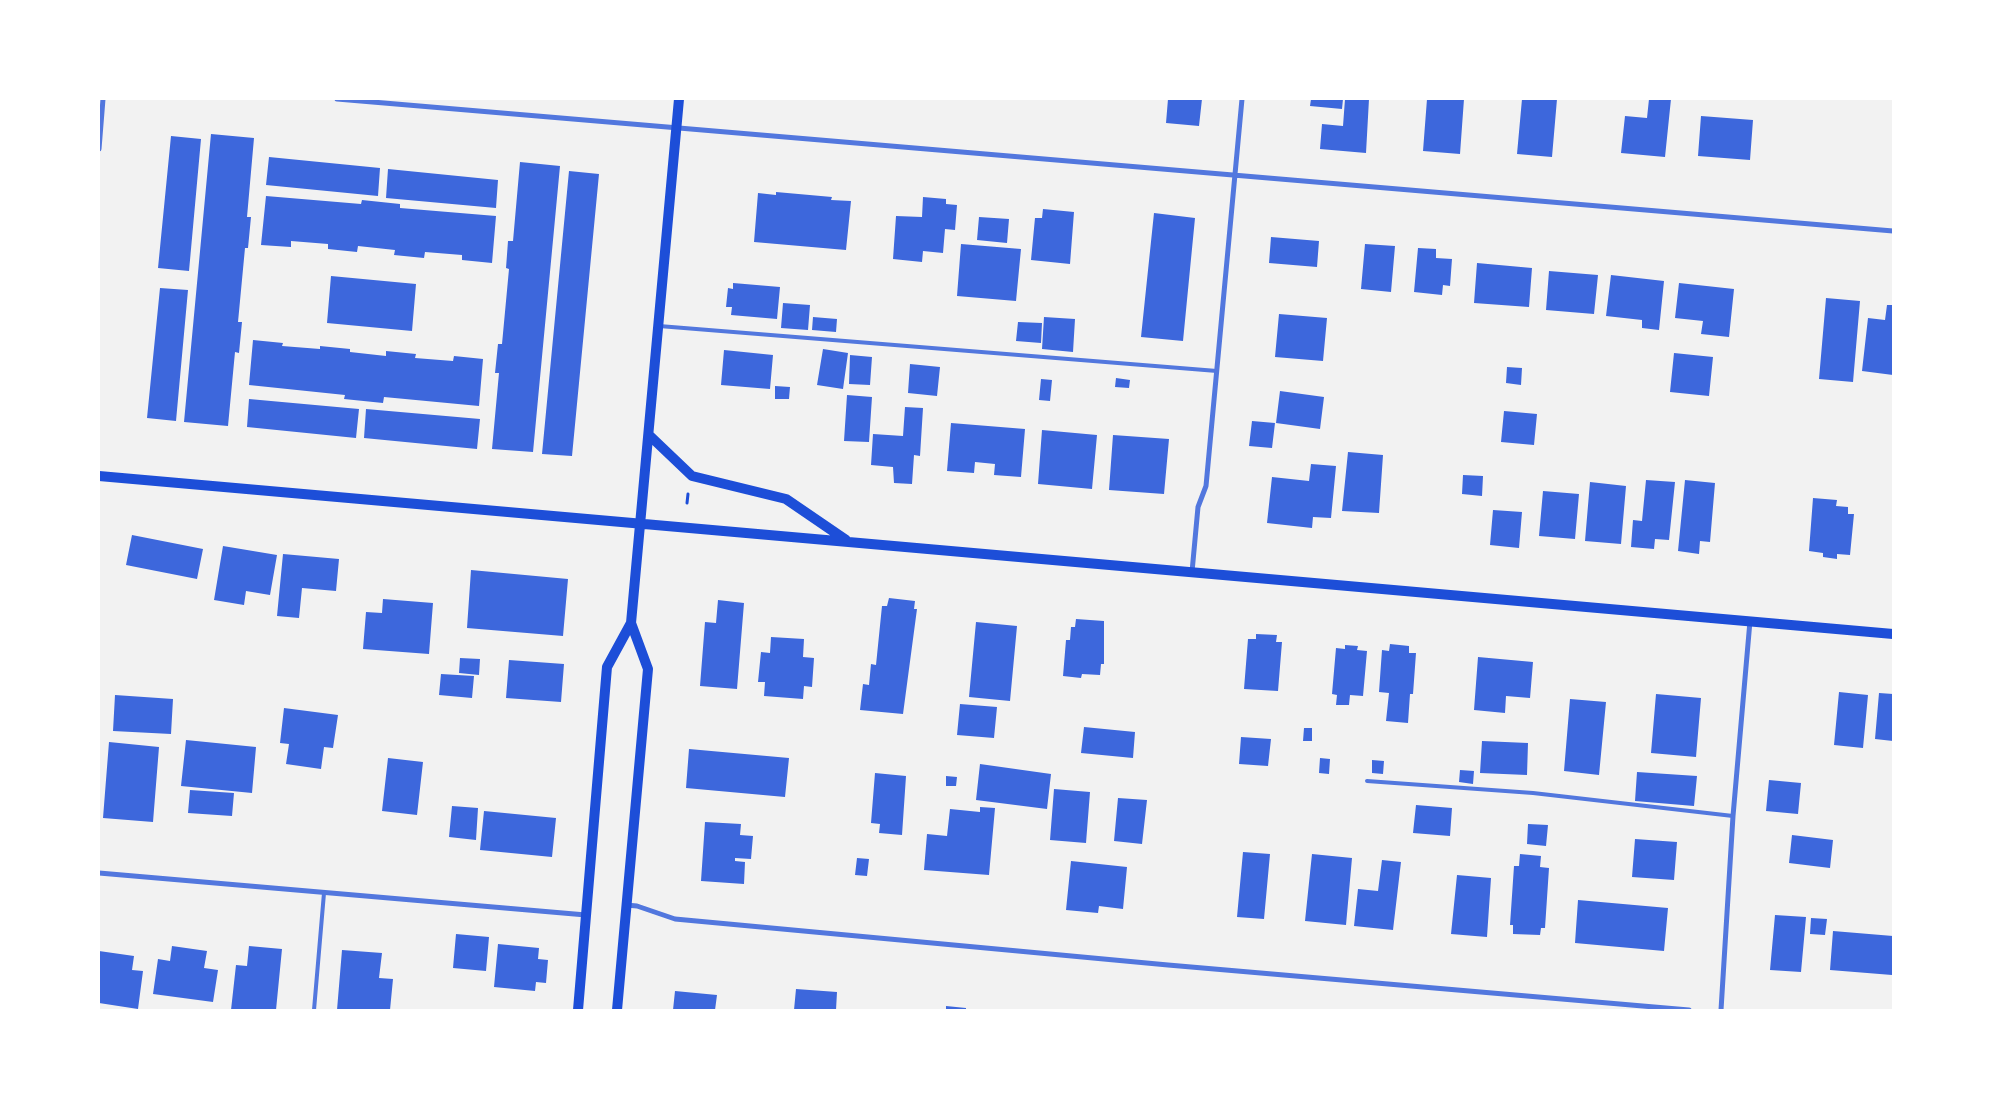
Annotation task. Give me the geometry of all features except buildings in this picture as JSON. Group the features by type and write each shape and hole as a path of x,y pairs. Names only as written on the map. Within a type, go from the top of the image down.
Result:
{"main road":[{"path":"578,1010 607,667 631,623 679,99"},
{"path":"649,435 692,476 786,500 847,541"},
{"path":"99,476 641,522 1893,634"},
{"path":"617,1010 648,669 631,623"}],"street":[{"path":"99,149 103,99"},
{"path":"337,99 1893,231"},
{"path":"1192,572 1198,507 1206,486 1242,99"},
{"path":"1721,1010 1733,816 1750,622"},
{"path":"99,873 586,915"},
{"path":"626,905 637,906 675,919 1168,966 1689,1010"}],"lane":[{"path":"659,326 1217,371"},
{"path":"1367,781 1533,793 1733,816"},
{"path":"314,1010 324,893"}]}
